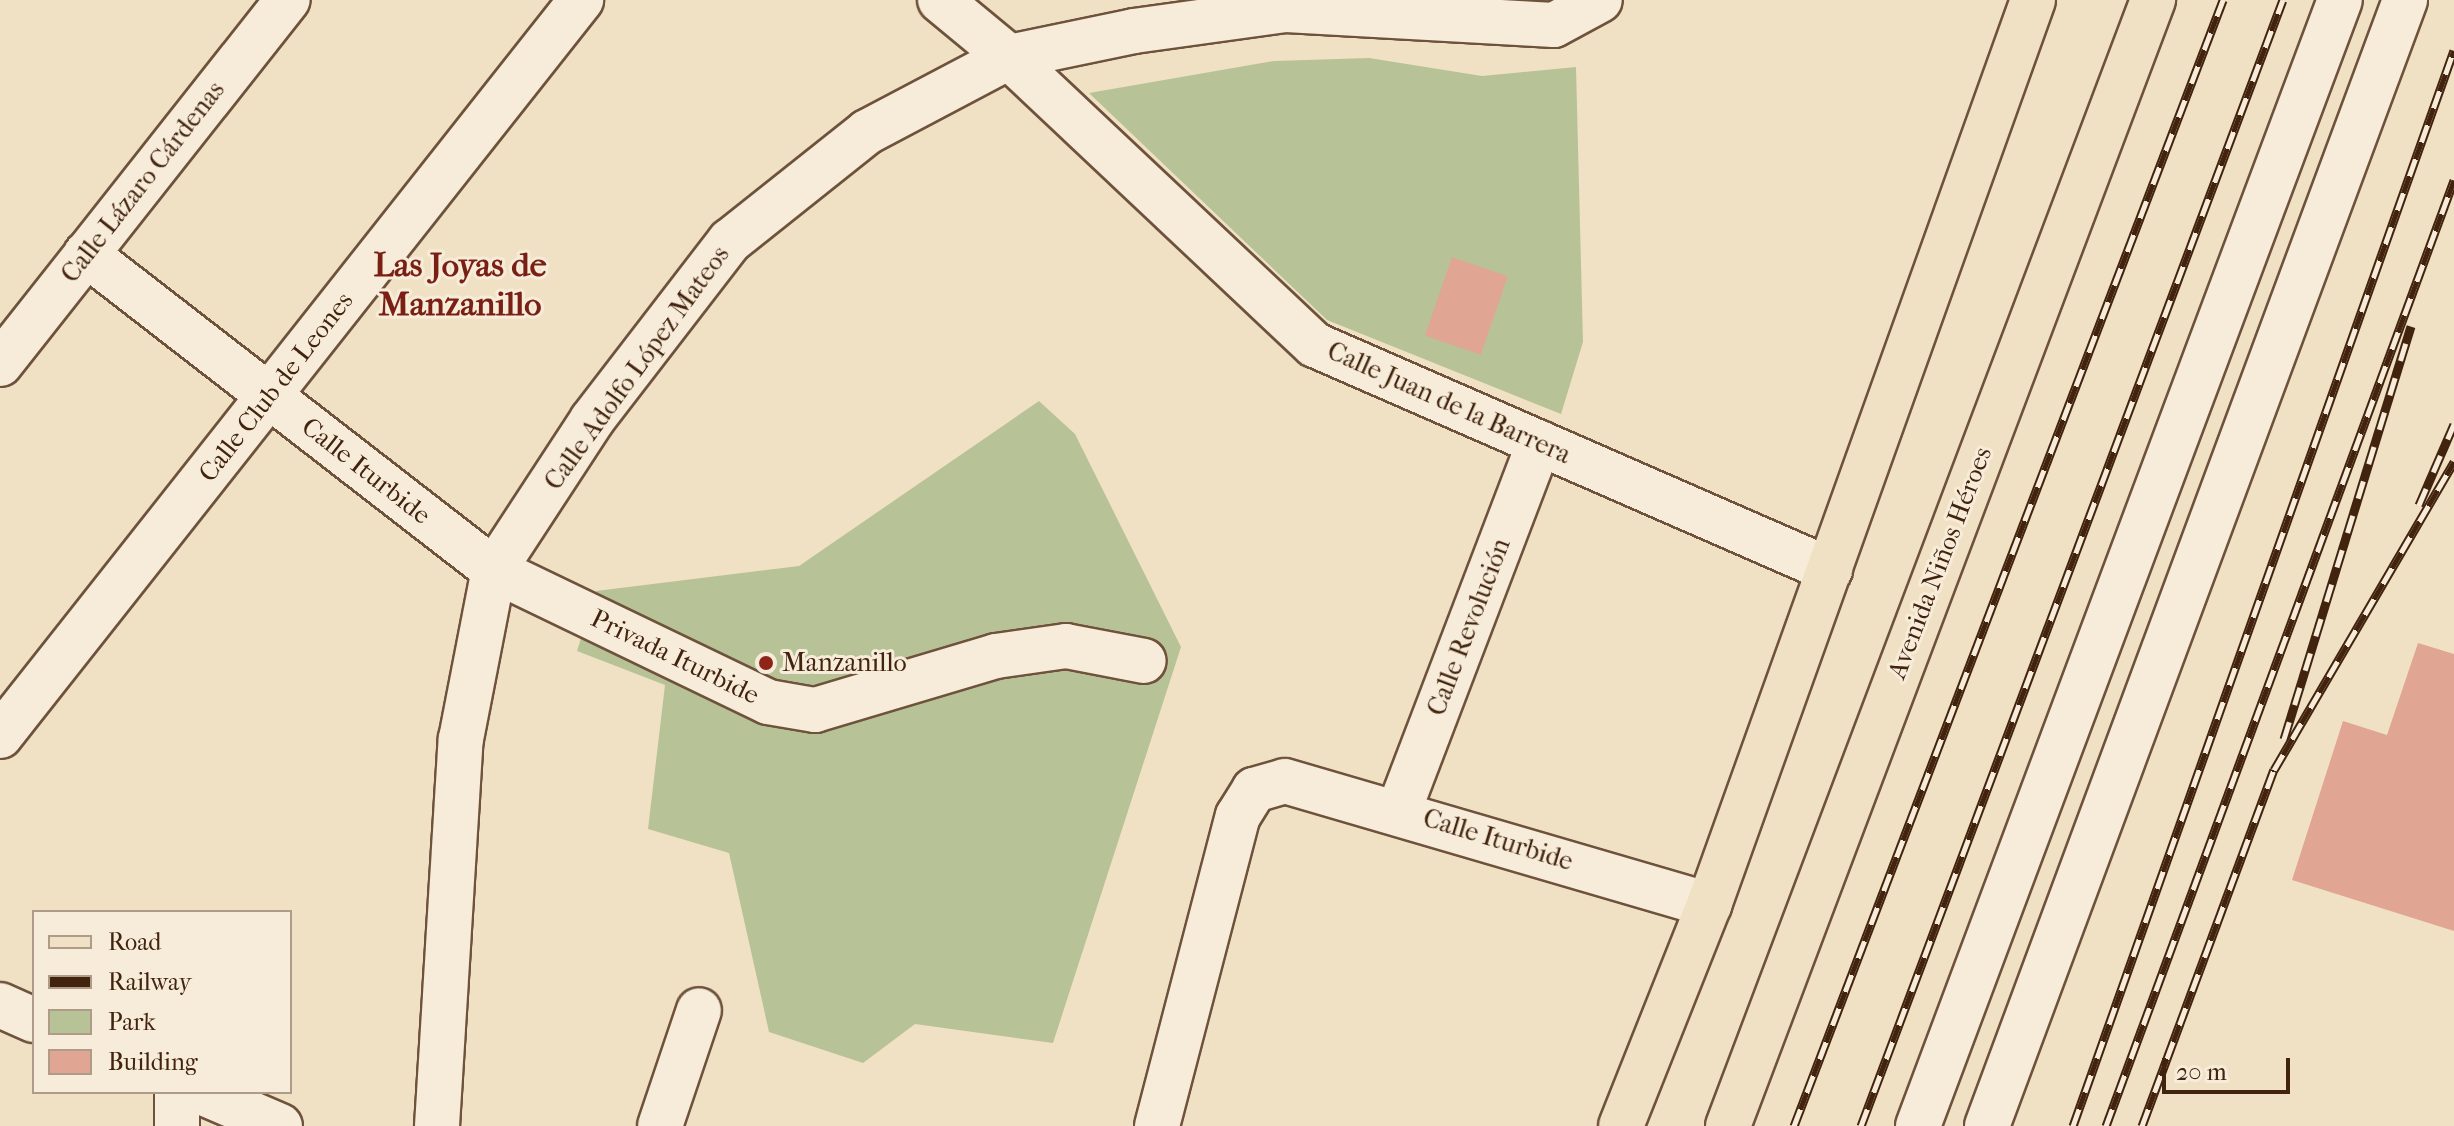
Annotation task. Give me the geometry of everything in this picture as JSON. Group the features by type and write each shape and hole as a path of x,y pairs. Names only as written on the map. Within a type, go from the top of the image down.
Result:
{"main road":[{"path":"1621,1126 1709,905 2033,0"},
{"name":"Avenida Niños Héroes","path":"1728,1126 2153,0"}],"street":[{"name":"Calle Lázaro Cárdenas","path":"0,364 287,0"},
{"name":"Calle Club de Leones","path":"0,736 581,0"},
{"name":"Calle Juan de la Barrera","path":"940,0 1009,57 1315,345 1830,570"},
{"name":"Calle Adolfo López Mateos","path":"437,1126 461,739 494,570 592,420 730,241 867,132 1009,57 1134,31 1286,10 1554,25 1600,0"},
{"path":"2340,0 1924,1109 1998,1123 2405,0"},
{"name":"Calle Iturbide","path":"86,254 494,570"},
{"name":"Calle Revolución","path":"1399,810 1539,443"},
{"name":"Privada Iturbide","path":"494,570 768,702 815,710 1024,652 1066,646 1144,661"},
{"name":"Calle Iturbide","path":"1157,1126 1238,816 1254,790 1285,781 1399,810 1709,905"},
{"path":"0,1005 32,1019"},
{"path":"660,1126 699,1010"},
{"path":"177,1094 177,1126"},
{"path":"206,1094 280,1126"}],"green space":[{"path":"1369,58 1482,76 1576,67 1583,342 1561,414 1327,320 1089,93 1274,61"},
{"path":"1039,401 1075,434 1181,647 1053,1043 915,1024 863,1063 769,1032 729,853 648,829 665,685 577,651 596,591 799,566"}],"building":[{"path":"1452,257 1508,276 1481,355 1425,335"},
{"path":"2418,643 2454,654 2454,931 2292,880 2343,721 2387,735"}],"railway":[{"path":"1794,1126 2223,0"},
{"path":"1861,1126 2283,0"},
{"path":"2073,1126 2454,50"},
{"path":"2106,1126 2454,180"},
{"path":"2284,739 2411,326"},
{"path":"2419,505 2454,424"},
{"path":"2142,1126 2274,770 2454,462"}],"place":[{"name":"Manzanillo","path":"766,663"}],"district":[{"name":"Las Joyas de Manzanillo","path":"460,284"}]}
